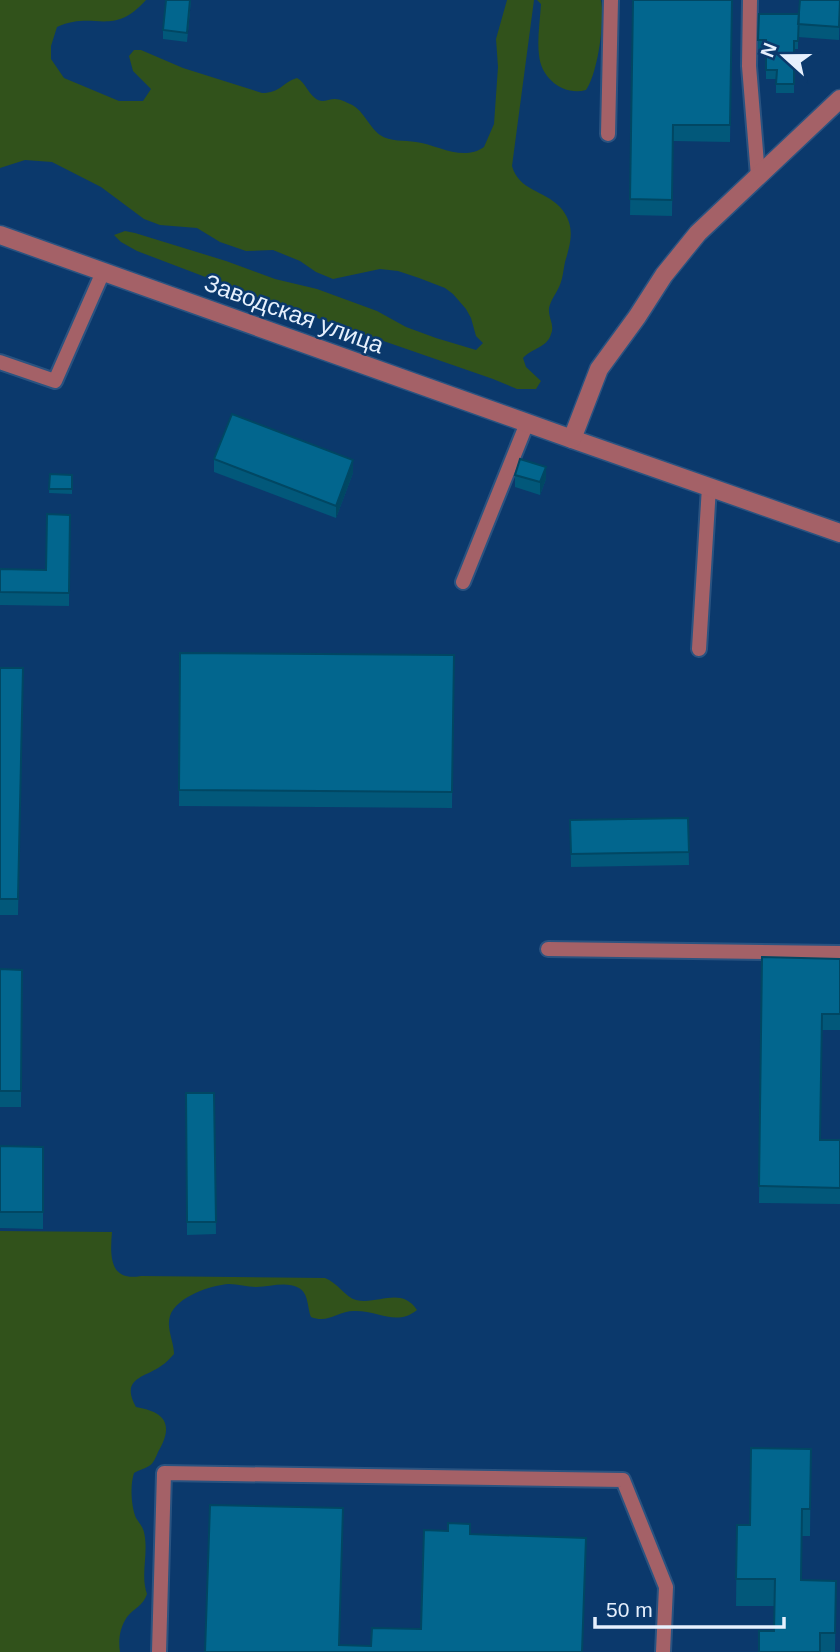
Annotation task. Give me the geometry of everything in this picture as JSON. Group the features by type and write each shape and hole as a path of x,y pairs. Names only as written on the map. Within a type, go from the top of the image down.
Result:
{"street":[{"path":"572,439 599,369 664,275 698,233 840,99"},
{"name":"Заводская улица","path":"0,235 840,533"}],"lane":[{"path":"608,134 611,0"},
{"path":"750,0 749,66 758,176"},
{"path":"0,362 55,381 103,272"},
{"path":"463,582 527,423"},
{"path":"699,649 709,487"},
{"path":"548,949 840,953"},
{"path":"159,1652 164,1473 623,1480 666,1587 663,1652"}],"green space":[{"path":"0,0 146,0 123,18 113,21 82,21 57,27 51,46 51,59 64,78 119,101 143,101 151,89 133,71 129,56 134,50 141,50 183,68 262,93 277,90 297,78 318,100 337,99 355,106 384,137 468,153 484,147 494,124 498,67 496,39 507,0 534,0 512,166 520,181 560,207 568,220 571,234 561,282 549,308 551,334 543,345 523,358 526,367 541,381 536,389 517,389 274,303 137,251 114,235 125,231 135,233 275,279 317,289 377,311 406,327 476,350 483,343 476,336 471,318 453,294 445,288 398,271 380,269 333,279 273,250 246,251 220,242 197,228 160,225 144,219 101,187 52,162 25,160 0,168"},
{"path":"537,0 601,0 599,46 594,72 586,90 562,88 544,71 538,49 541,4"},
{"path":"0,1231 112,1232 114,1265 117,1271 130,1277 325,1278 356,1300 404,1299 417,1310 394,1318 354,1311 317,1319 311,1317 302,1291 288,1285 256,1287 229,1284 195,1293 179,1303 170,1316 169,1325 174,1354 163,1365 132,1384 132,1397 136,1407 160,1416 166,1427 166,1434 153,1462 134,1473 133,1508 145,1540 144,1579 147,1594 123,1625 119,1638 120,1652 0,1652"}],"building":[{"path":"166,0 190,0 187,33 163,30"},
{"path":"633,0 732,0 730,125 673,125 672,200 630,199"},
{"path":"800,0 840,0 839,27 798,24"},
{"path":"759,14 799,14 798,41 794,41 794,84 776,84 777,70 766,70 766,40 758,40"},
{"path":"232,414 353,460 336,506 214,459"},
{"path":"520,459 546,467 540,482 515,475"},
{"path":"50,474 72,475 72,489 49,489"},
{"path":"47,514 70,515 69,593 0,592 0,569 46,570"},
{"path":"180,653 454,655 452,792 179,790"},
{"path":"0,668 23,668 18,899 0,899"},
{"path":"688,818 689,852 571,854 570,820"},
{"path":"762,957 840,959 840,1014 822,1014 820,1140 840,1140 840,1188 759,1186"},
{"path":"0,969 22,970 21,1091 0,1091"},
{"path":"186,1093 214,1093 216,1222 187,1222"},
{"path":"0,1146 43,1147 43,1212 0,1212"},
{"path":"751,1448 811,1449 810,1509 802,1509 801,1580 836,1581 835,1633 820,1633 820,1652 759,1652 759,1631 774,1631 775,1579 736,1579 737,1525 750,1525"},
{"path":"210,1505 343,1508 339,1645 371,1646 372,1628 421,1629 424,1530 448,1531 448,1523 470,1524 470,1534 586,1538 582,1652 205,1652"}]}
